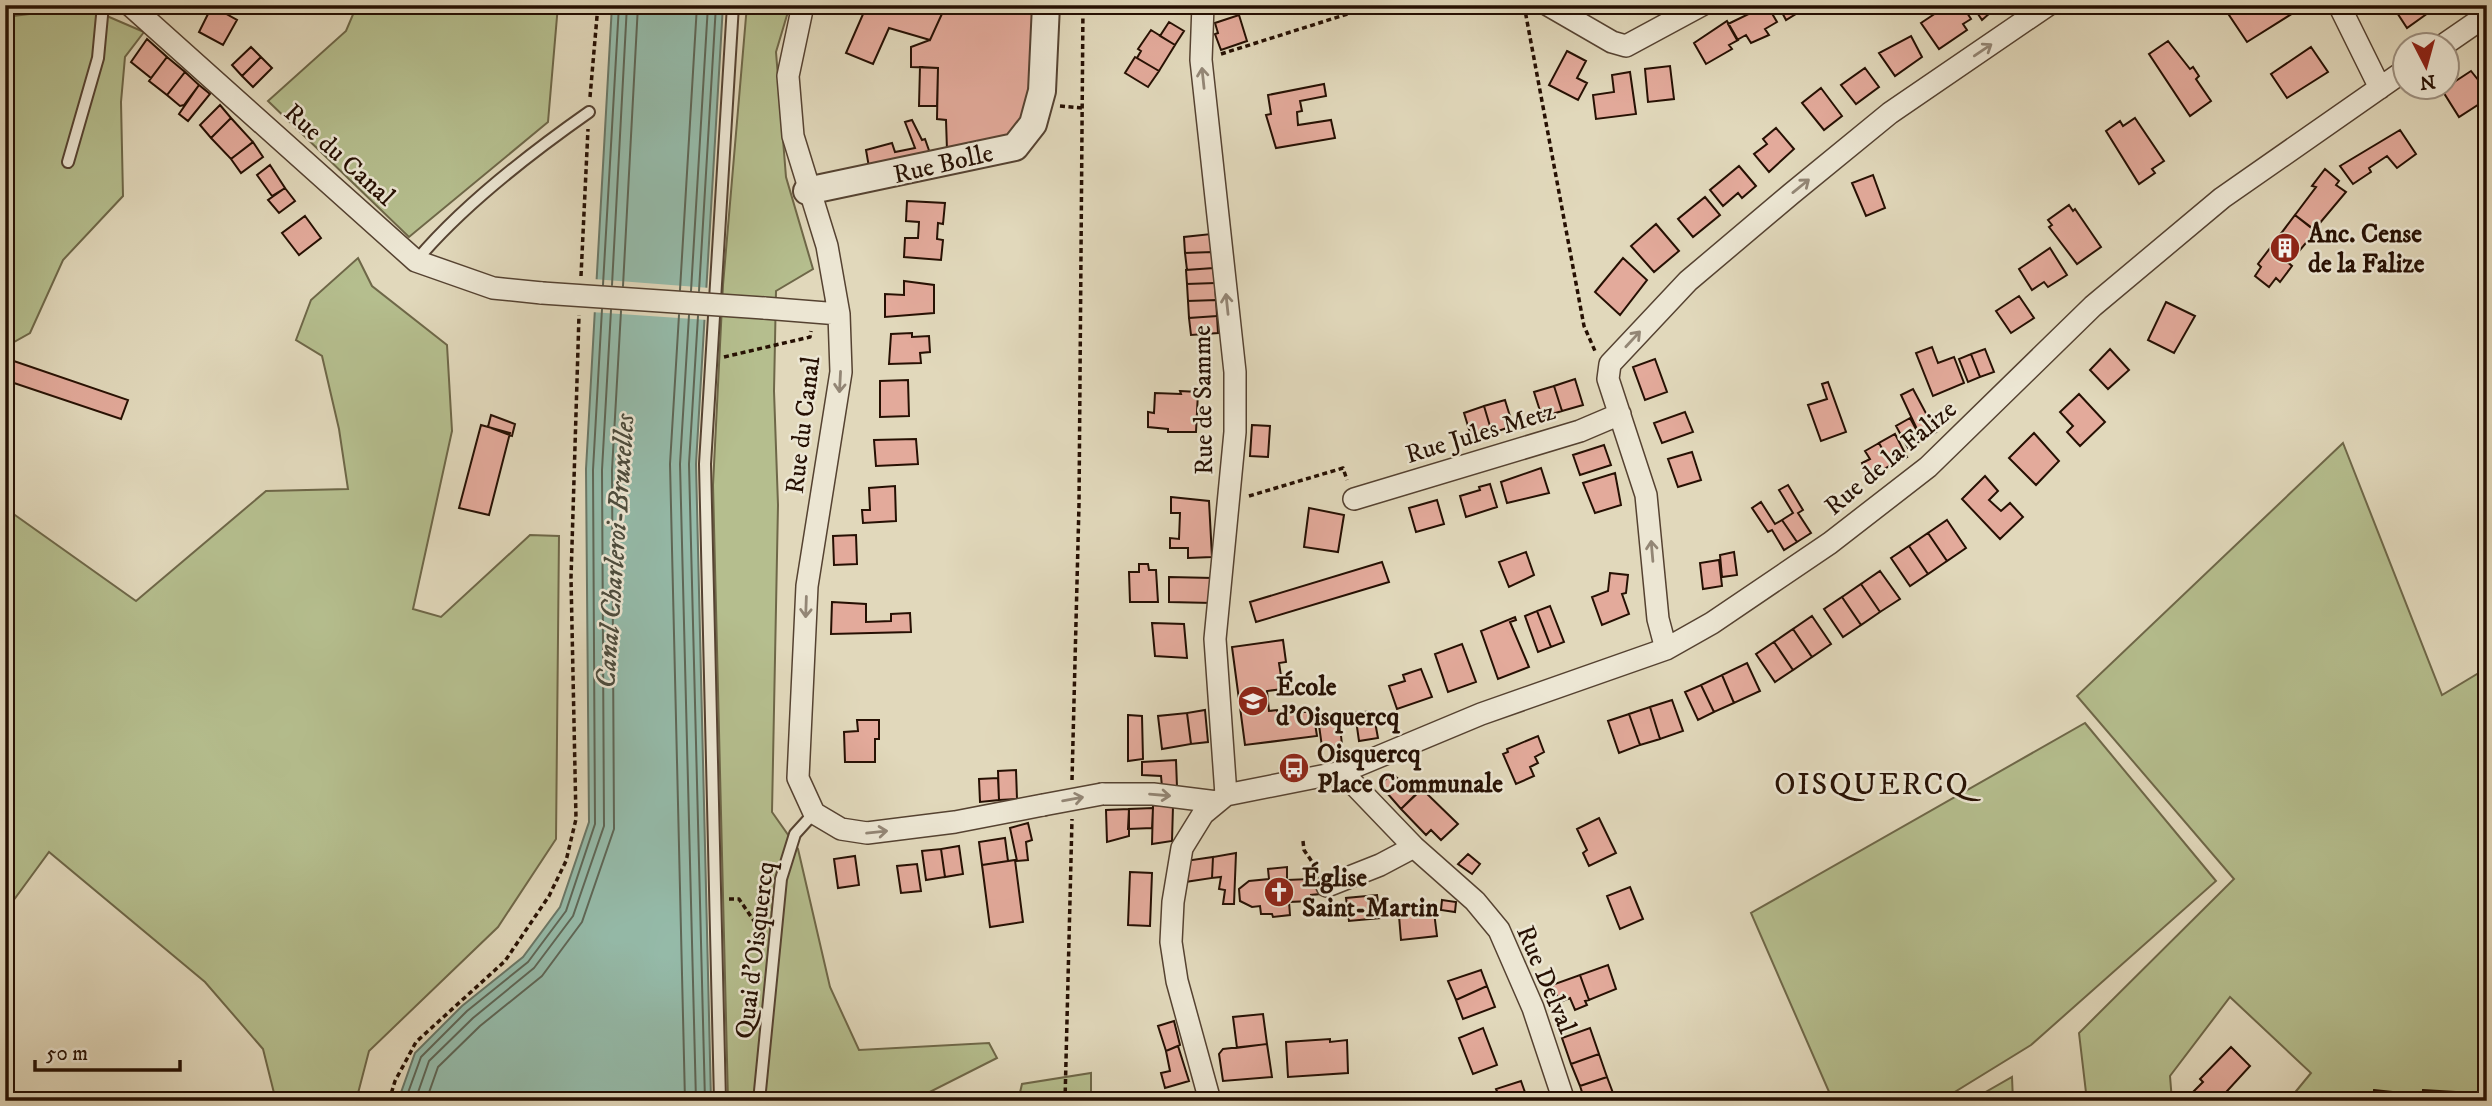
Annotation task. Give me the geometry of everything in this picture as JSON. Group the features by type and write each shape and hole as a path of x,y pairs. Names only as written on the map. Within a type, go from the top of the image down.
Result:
{"street":[{"name":"Rue du Canal","path":"130,5 416,261 493,288 839,314 840,393 807,586 798,778 814,813"},
{"path":"803,5 788,76 793,136 807,191 827,246 839,314"},
{"name":"Rue Bolle","path":"807,191 1016,147 1033,124 1042,91 1046,5"},
{"name":"Rue de Samme","path":"1203,5 1201,60 1235,372 1235,432 1230,501 1215,639 1221,799"},
{"path":"1548,5 1612,42 1626,46 1702,5"},
{"path":"1666,649 1658,619 1646,495 1607,372 1615,359 1688,281 1791,194 1890,113 2048,5"},
{"path":"2339,5 2380,88"},
{"path":"2460,34 2487,15"},
{"name":"Rue de la Falize","path":"1221,799 1342,772 1481,714 1666,649 1712,623 1881,506 1928,467 2045,350 2152,255 2222,198 2390,81"},
{"name":"Rue Jules Metz","path":"1354,499 1580,431 1620,414"},
{"name":"Rue Delval","path":"1342,772 1414,847 1475,901 1499,930 1532,1008 1564,1101"},
{"path":"814,813 841,829 867,833 955,822 1102,794 1153,794 1221,799"},
{"path":"1210,1101 1177,981 1171,942 1173,902 1182,848 1203,814 1221,799"},
{"path":"1327,886 1380,865 1414,847"}],"lane":[{"path":"68,162 98,58 103,5"},
{"path":"720,1101 713,899 705,464 733,5"},
{"path":"416,261 434,240 550,140 589,112"},
{"name":"Quai d'Oisquercq","path":"759,1101 781,879 795,834 814,813"}],"path":[{"path":"581,290 589,112 598,5"},
{"path":"1072,781 1079,504 1083,5"},
{"path":"1201,60 1376,5"},
{"path":"1524,5 1584,326 1599,361 1607,372"},
{"path":"389,1101 395,1081 415,1042 505,961 550,896 566,861 576,819 571,578 580,303"},
{"path":"711,360 810,337 812,312"},
{"path":"1230,501 1343,468 1354,499"},
{"path":"1065,1101 1072,809"},
{"path":"1303,841 1304,850"},
{"path":"713,899 738,899 775,950"}],"shaded area":[{"path":"357,5 558,5 548,122 409,237 268,101 346,31"},
{"path":"747,5 790,5 776,52 786,177 813,269 776,291 774,391 778,505 772,812 798,849 830,987 859,1050 989,1043 997,1058 912,1101 728,1101 713,485 723,285"},
{"path":"86,7 144,32 125,57 121,102 123,196 63,260 30,333 5,347 5,17"},
{"path":"358,258 372,286 447,345 452,431 413,609 441,617 530,535 559,536 556,839 498,927 369,1051 356,1101 276,1101 263,1049 205,982 49,852 5,912 5,508 136,601 266,491 348,489 339,429 322,356 296,340 311,300"},
{"path":"2343,443 2442,695 2487,668 2487,1101 2288,1101 2311,1073 2230,997 2170,1076 2172,1101 2087,1101 2079,1033 2234,879 2077,696"},
{"path":"2085,723 2216,881 2031,1045 1940,1101 1833,1101 1751,913"},
{"path":"1091,1073 1091,1101 1018,1101 1022,1084"},
{"path":"2012,1077 2013,1101 1970,1101"}],"water":[{"name":"Canal Charleroi-Bruxelles","path":"612,5 723,5 696,464 711,1101 398,1101 415,1053 462,1006 523,957 560,907 589,822 586,469"}],"pier":[{"path":"593,279 710,288 708,320 591,312"}],"building":[{"path":"867,5 946,5 930,40 889,28 873,64 846,53"},
{"path":"946,5 1035,5 1027,113 1023,125 1005,138 947,150 946,120 937,119 938,68 911,67 911,47 930,40"},
{"path":"1326,5 1344,5 1344,10 1326,10"},
{"path":"1767,5 1777,22 1765,29 1769,35 1751,43 1746,35 1737,40 1728,24"},
{"path":"1778,5 1801,5 1804,9 1786,20"},
{"path":"1948,5 1953,10 1962,5 1971,19 1963,24 1967,30 1939,49 1921,23"},
{"path":"1972,5 1999,5 1982,20"},
{"path":"2234,5 2294,5 2298,10 2247,42 2229,15 2237,10"},
{"path":"2392,5 2423,5 2428,13 2407,28"},
{"path":"212,6 237,20 223,45 199,32"},
{"path":"1239,15 1247,41 1221,50 1215,34 1218,33 1215,23"},
{"path":"1727,21 1738,40 1729,45 1732,49 1706,64 1694,43"},
{"path":"1169,22 1184,31 1175,45 1160,36"},
{"path":"1151,30 1175,45 1159,71 1137,58 1141,51 1138,49"},
{"path":"1911,36 1922,57 1895,76 1879,53"},
{"path":"147,39 167,57 151,78 131,62"},
{"path":"2168,41 2190,69 2193,67 2199,76 2196,79 2211,101 2190,116 2149,54"},
{"path":"251,47 261,57 242,76 232,65"},
{"path":"2311,47 2328,72 2287,98 2271,74"},
{"path":"1567,51 1586,61 1577,78 1587,83 1578,100 1549,85"},
{"path":"167,57 185,72 167,95 149,81"},
{"path":"261,57 272,68 253,87 242,76"},
{"path":"1135,57 1159,71 1148,87 1125,73"},
{"path":"1670,66 1674,99 1648,102 1645,69"},
{"path":"920,67 938,68 937,106 919,106"},
{"path":"1865,68 1879,87 1856,104 1841,85"},
{"path":"2471,71 2487,91 2487,99 2459,117 2450,102 2460,102 2460,78"},
{"path":"185,72 199,85 184,105 180,106 167,95"},
{"path":"1630,72 1636,114 1596,119 1593,95 1614,92 1612,75"},
{"path":"1324,84 1326,96 1300,101 1302,111 1297,112 1298,125 1331,120 1335,138 1276,148 1266,115 1271,114 1268,95"},
{"path":"199,85 210,94 188,121 179,114"},
{"path":"1821,88 1842,116 1824,130 1802,103"},
{"path":"220,105 231,118 211,138 200,125"},
{"path":"231,118 253,142 231,159 211,138"},
{"path":"2135,118 2164,161 2152,169 2155,173 2139,184 2106,131 2120,121 2123,126"},
{"path":"912,120 922,140 925,139 932,159 870,173 866,150 892,143 895,152 915,148 905,122"},
{"path":"1776,128 1794,149 1769,172 1754,154 1767,144 1763,139"},
{"path":"2400,130 2416,154 2397,168 2387,156 2369,168 2371,172 2353,184 2340,166"},
{"path":"253,142 263,157 241,173 231,159"},
{"path":"270,165 285,188 272,196 257,175"},
{"path":"1739,166 1756,186 1742,198 1738,193 1723,206 1710,190"},
{"name":"Anc. Cense de la Falize","path":"2325,169 2339,181 2336,185 2346,192 2314,230 2295,215 2316,187 2312,186"},
{"path":"1873,175 1885,208 1866,216 1852,183"},
{"path":"285,188 295,201 279,213 268,200"},
{"path":"1705,197 1720,215 1693,237 1678,219"},
{"path":"907,201 945,203 943,224 938,223 937,239 943,240 941,260 904,257 905,238 918,238 919,222 906,221"},
{"path":"2069,205 2073,211 2075,209 2101,247 2077,264 2049,227 2052,225 2048,220"},
{"name":"Anc. Cense de la Falize","path":"2295,215 2316,231 2295,256 2290,251 2285,260 2292,266 2280,282 2276,278 2269,287 2255,276 2261,267 2258,264"},
{"path":"305,216 321,238 299,255 282,233"},
{"path":"1656,224 1679,251 1654,272 1631,246"},
{"path":"1211,234 1212,252 1185,253 1184,237"},
{"path":"2050,248 2067,275 2048,287 2044,282 2032,290 2019,269"},
{"path":"1212,252 1213,268 1187,270 1185,253"},
{"path":"1623,258 1647,280 1620,315 1595,292"},
{"path":"1213,268 1215,283 1187,284 1186,270"},
{"path":"904,281 934,285 934,313 885,317 885,294 904,295"},
{"path":"1215,283 1216,300 1188,301 1187,284"},
{"path":"2019,296 2034,318 2011,333 1996,311"},
{"path":"1216,300 1217,316 1189,318 1188,301"},
{"path":"2166,302 2195,316 2174,353 2148,340"},
{"path":"1217,316 1218,333 1191,335 1189,318"},
{"path":"912,333 912,337 929,336 930,352 920,353 921,363 889,364 891,334"},
{"path":"1932,347 1938,363 1954,357 1964,383 1933,396 1916,353"},
{"path":"1985,349 1994,372 1980,377 1971,354"},
{"path":"2110,349 2129,370 2108,389 2090,370"},
{"path":"1971,354 1980,377 1968,382 1959,359"},
{"path":"5,358 128,400 121,419 5,380"},
{"path":"1655,359 1667,392 1645,400 1633,367"},
{"path":"1575,379 1583,405 1562,411 1554,386"},
{"path":"908,380 909,416 880,417 880,381"},
{"path":"1828,382 1846,432 1821,441 1808,405 1827,399 1822,384"},
{"path":"1554,386 1562,411 1542,417 1534,392"},
{"path":"1913,389 1936,432 1922,440 1901,395"},
{"path":"1180,391 1198,392 1196,432 1168,432 1168,429 1148,427 1148,412 1154,413 1155,393 1181,394"},
{"path":"2079,394 2105,422 2080,446 2067,432 2073,426 2060,412"},
{"path":"1505,400 1513,426 1492,433 1484,406"},
{"path":"1484,406 1492,433 1472,439 1464,413"},
{"path":"1685,412 1693,432 1662,443 1654,423"},
{"path":"491,415 515,424 512,436 488,427"},
{"path":"1910,418 1922,440 1908,448 1896,426"},
{"path":"481,425 510,433 489,515 459,508"},
{"path":"1252,425 1270,426 1268,457 1250,456"},
{"path":"2034,433 2059,461 2036,485 2009,458"},
{"path":"1895,434 1907,457 1891,465 1879,443"},
{"path":"916,439 918,464 876,466 874,440"},
{"path":"1879,443 1891,465 1868,478 1862,463 1870,459 1865,451"},
{"path":"1604,445 1611,465 1580,475 1573,455"},
{"path":"1692,452 1701,480 1678,487 1668,459"},
{"path":"1541,468 1549,493 1507,503 1501,482"},
{"path":"1615,473 1621,505 1595,513 1583,483"},
{"path":"1985,476 1998,491 1989,500 2001,511 2010,503 2023,517 2000,539 1962,499"},
{"path":"1490,484 1497,507 1466,517 1460,496"},
{"path":"1788,485 1803,510 1798,513 1811,533 1797,542 1782,520 1793,513 1779,490"},
{"path":"895,486 896,521 863,523 862,510 870,510 869,488"},
{"path":"1171,497 1209,501 1212,557 1188,558 1188,548 1170,548 1170,538 1179,539 1180,513 1171,513"},
{"path":"1437,500 1444,524 1416,532 1409,508"},
{"path":"1761,502 1775,524 1782,520 1797,542 1784,550 1772,530 1768,532 1752,508"},
{"path":"1309,508 1344,515 1338,552 1304,547"},
{"path":"1947,520 1966,548 1947,561 1928,533"},
{"path":"1928,533 1947,561 1928,574 1909,546"},
{"path":"856,535 857,564 834,565 833,536"},
{"path":"1909,546 1928,574 1910,586 1891,558"},
{"path":"1526,552 1534,575 1509,587 1499,562"},
{"path":"1734,552 1737,575 1722,577 1720,555"},
{"path":"1719,560 1722,586 1703,589 1700,563"},
{"path":"1382,562 1389,582 1256,622 1250,602"},
{"path":"1139,564 1148,564 1149,570 1156,570 1158,602 1130,602 1129,572 1139,572"},
{"path":"1880,571 1900,599 1880,612 1861,584"},
{"path":"1610,573 1628,575 1626,593 1622,594 1629,614 1602,625 1592,597 1608,591"},
{"path":"1169,577 1213,578 1212,603 1169,602"},
{"path":"1861,584 1880,612 1861,625 1842,597"},
{"path":"1842,597 1861,625 1843,637 1824,609"},
{"path":"832,602 866,604 866,622 891,621 891,614 910,613 911,632 831,634"},
{"path":"1550,606 1564,642 1551,647 1537,611"},
{"path":"1537,611 1551,647 1538,652 1525,616"},
{"path":"1812,616 1831,644 1812,657 1793,629"},
{"path":"1515,617 1516,620 1510,622 1529,667 1498,679 1481,631"},
{"path":"1152,623 1184,624 1187,658 1155,656"},
{"path":"1793,629 1812,657 1793,670 1774,642"},
{"name":"École d'Oisquercq","path":"1283,640 1286,662 1279,663 1283,689 1267,691 1269,711 1277,710 1278,715 1313,711 1317,736 1245,745 1232,647"},
{"path":"1774,642 1793,670 1775,682 1756,654"},
{"path":"1462,644 1476,682 1448,692 1435,654"},
{"path":"1747,663 1760,691 1734,703 1722,675"},
{"path":"1421,669 1432,697 1397,709 1389,686 1405,681 1403,675"},
{"path":"1722,675 1734,703 1714,712 1701,685"},
{"path":"1701,685 1714,712 1698,720 1685,692"},
{"path":"1672,700 1683,731 1660,739 1650,707"},
{"path":"1650,707 1660,739 1640,745 1629,714"},
{"path":"1205,710 1208,742 1191,744 1187,713"},
{"path":"1373,711 1378,738 1359,741 1355,713"},
{"path":"1187,713 1191,744 1162,749 1158,716"},
{"path":"1629,714 1640,745 1619,753 1608,721"},
{"path":"1128,715 1142,716 1143,759 1128,761"},
{"path":"1339,717 1342,745 1322,747 1318,718"},
{"path":"857,720 879,720 879,739 875,739 875,762 845,762 844,732 858,731"},
{"path":"1538,736 1544,752 1535,757 1538,763 1530,767 1534,776 1516,784 1503,754 1508,752 1507,749"},
{"path":"1176,760 1177,787 1162,787 1161,776 1142,775 1142,762"},
{"path":"1016,770 1017,799 999,800 998,771"},
{"path":"1392,773 1415,795 1401,809 1380,785"},
{"path":"998,778 999,800 980,802 979,779"},
{"path":"1422,789 1458,824 1441,840 1431,830 1426,835 1401,809"},
{"path":"1153,805 1173,806 1172,841 1152,844"},
{"path":"1153,808 1152,828 1128,829 1129,809"},
{"path":"1129,809 1129,836 1107,842 1106,810"},
{"path":"1599,818 1616,853 1589,866 1583,853 1587,850 1577,829"},
{"path":"1028,823 1032,840 1026,842 1028,860 1017,861 1010,828"},
{"path":"1005,838 1008,861 982,865 979,842"},
{"path":"959,846 963,874 945,877 941,849"},
{"path":"941,849 945,877 926,880 922,851"},
{"path":"1236,853 1234,904 1223,904 1225,890 1219,889 1221,877 1212,878 1213,857"},
{"path":"1468,854 1480,864 1472,874 1458,864"},
{"path":"855,856 859,885 838,888 834,859"},
{"path":"1213,857 1212,878 1185,882 1185,861"},
{"path":"1015,860 1023,922 990,927 982,865"},
{"path":"917,864 921,891 901,893 897,866"},
{"name":"Église Saint-Martin","path":"1287,867 1287,880 1310,879 1311,884 1319,883 1320,894 1311,895 1311,901 1289,902 1290,915 1273,917 1272,914 1261,914 1260,906 1252,907 1240,901 1239,889 1249,881 1269,879 1268,869"},
{"path":"1130,872 1152,873 1150,926 1128,925"},
{"path":"1630,887 1643,919 1620,929 1607,896"},
{"path":"1377,895 1380,918 1349,921 1346,898"},
{"path":"1442,900 1456,902 1455,912 1441,910"},
{"path":"1434,912 1437,936 1401,940 1399,916"},
{"path":"1608,965 1616,989 1589,1000 1580,975"},
{"path":"1481,970 1487,986 1456,1000 1448,981"},
{"path":"1580,975 1589,1000 1585,1001 1587,1005 1575,1010 1570,998 1560,1002 1552,985"},
{"path":"1487,986 1495,1007 1463,1019 1456,1000"},
{"path":"1263,1014 1267,1044 1237,1048 1233,1017"},
{"path":"1174,1021 1180,1045 1166,1051 1158,1026"},
{"path":"1483,1028 1497,1065 1473,1074 1459,1038"},
{"path":"1590,1028 1599,1054 1571,1064 1562,1038"},
{"path":"1330,1039 1330,1042 1347,1040 1348,1073 1288,1077 1286,1042"},
{"path":"1267,1044 1272,1077 1223,1081 1219,1054 1223,1049"},
{"path":"1178,1046 1189,1081 1165,1088 1161,1073 1170,1071 1166,1051"},
{"path":"2231,1047 2250,1066 2218,1101 2199,1101 2191,1094 2203,1082 2200,1079"},
{"path":"1599,1054 1607,1077 1580,1086 1571,1064"},
{"path":"1607,1077 1616,1101 1585,1101 1580,1086"},
{"path":"1521,1081 1528,1101 1501,1101 1496,1089"},
{"path":"2374,1090 2401,1093 2400,1101 2373,1101"},
{"path":"2423,1090 2455,1092 2454,1101 2422,1101"},
{"path":"2325,1096 2355,1099 2324,1101"}],"place":[{"name":"Anc. Cense de la Falize","path":"2285,248"},
{"name":"École d'Oisquercq","path":"1253,701"},
{"name":"Oisquercq Place Communale","path":"1294,768"},
{"name":"Église Saint-Martin","path":"1279,892"}],"district":[{"name":"OISQUERCQ","path":"1872,784"}]}
